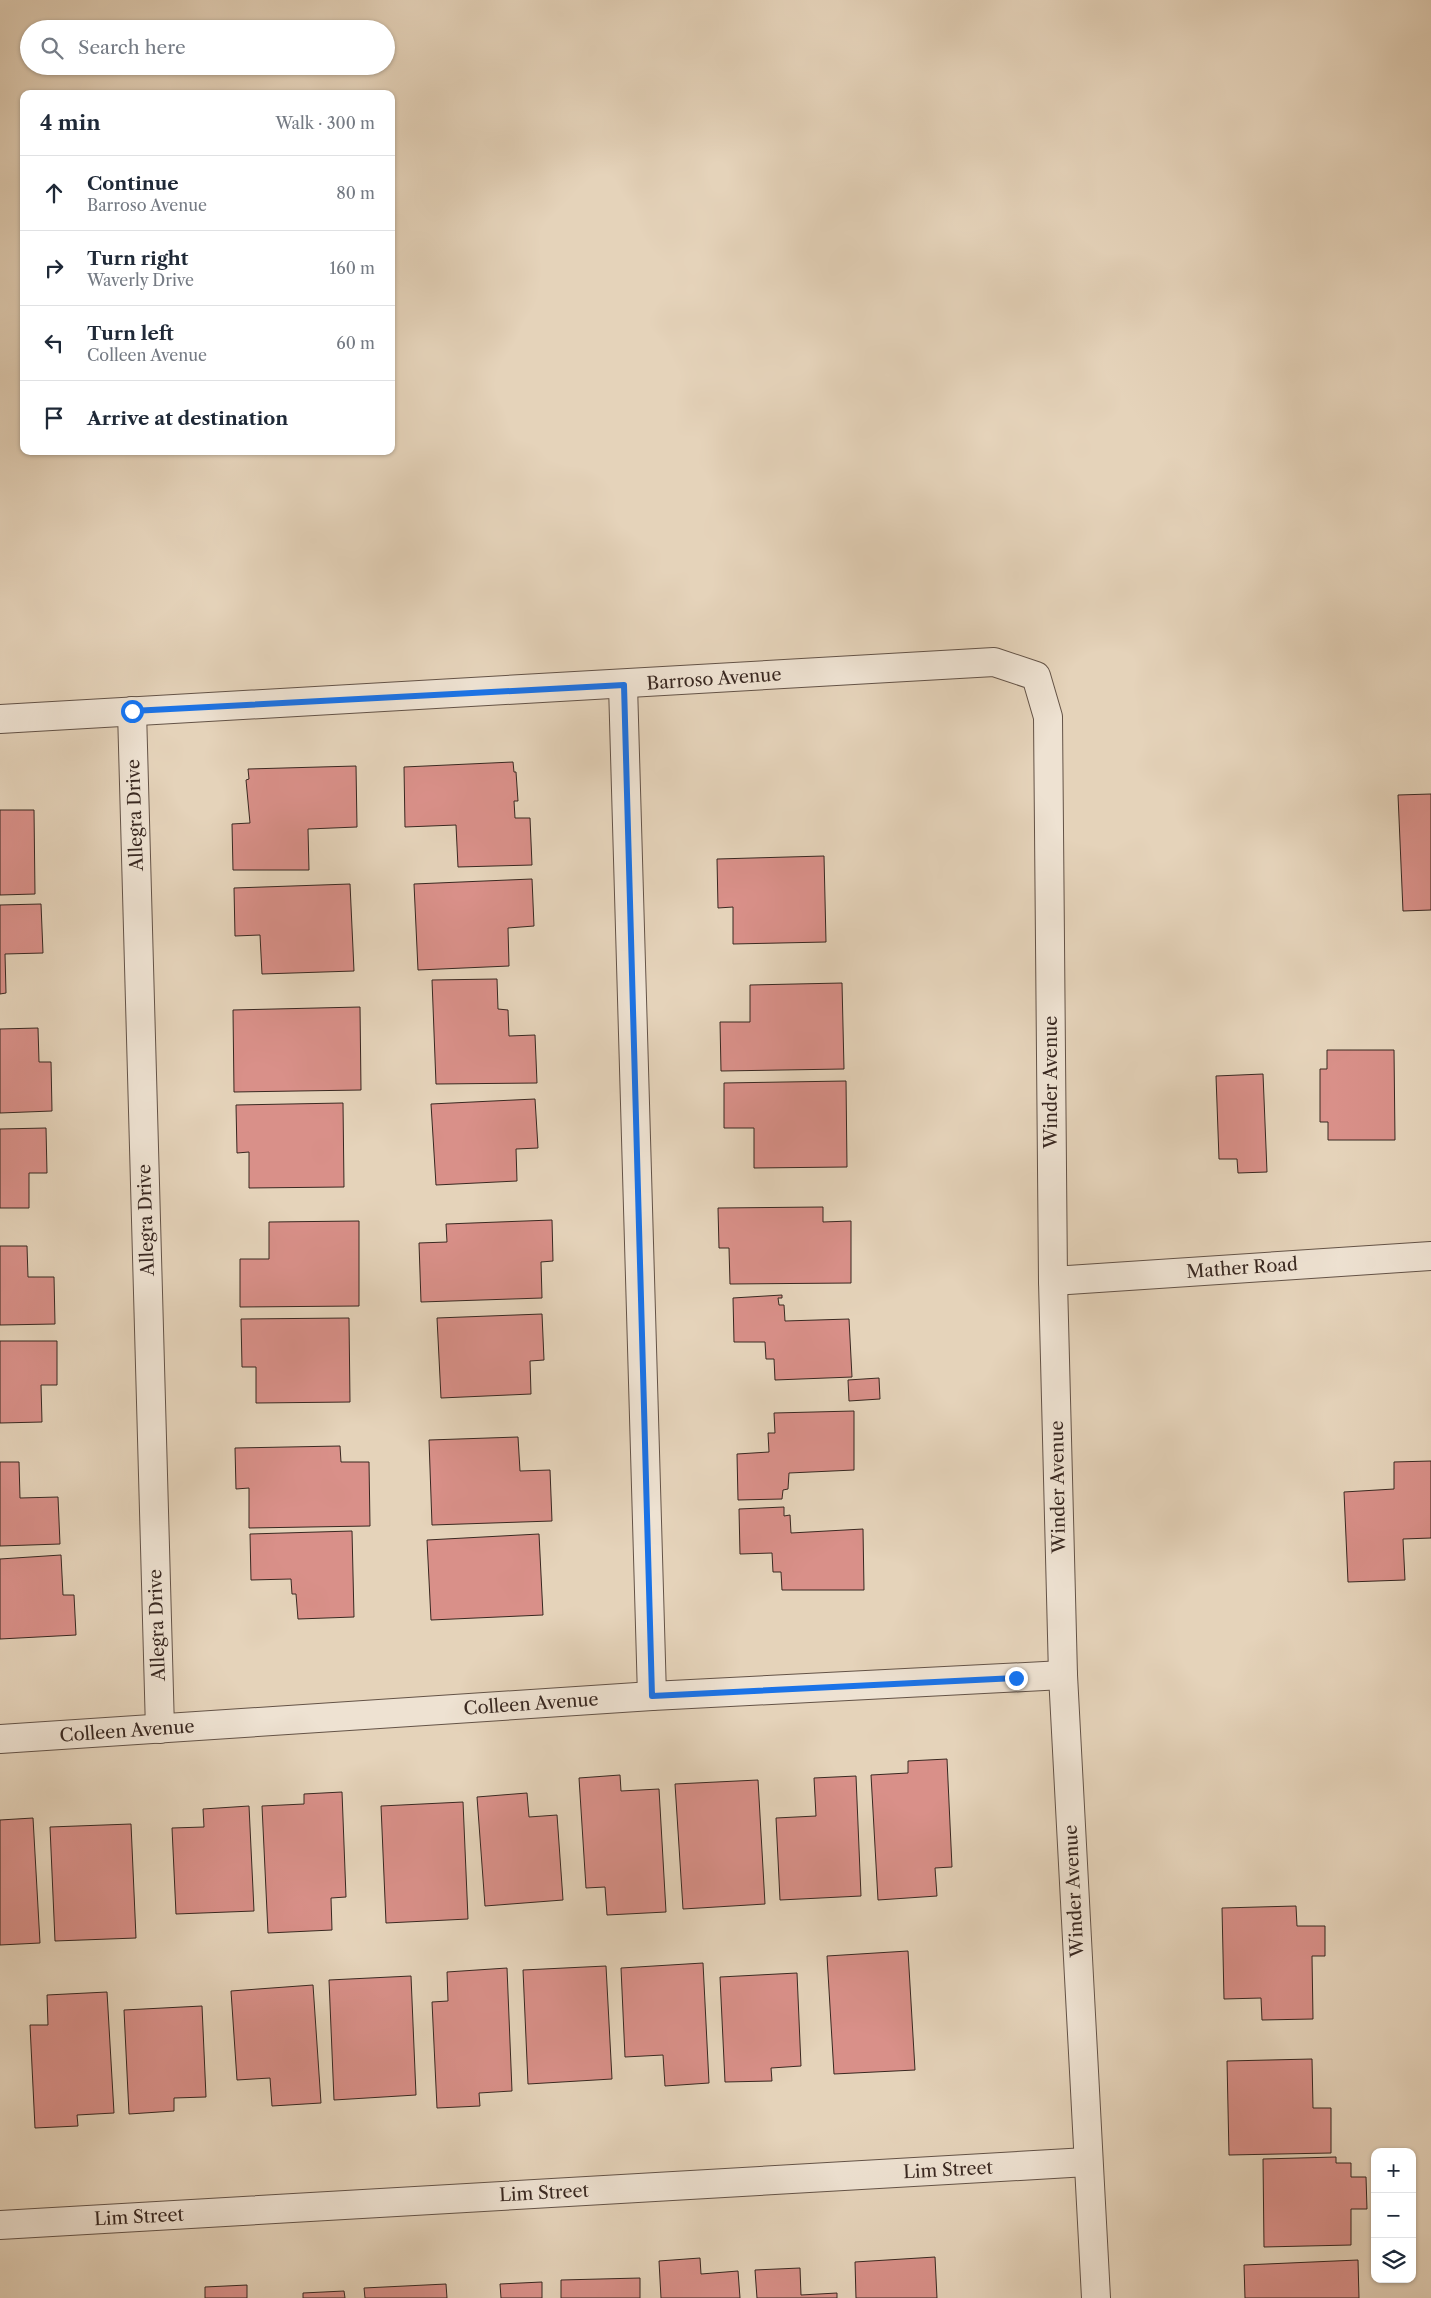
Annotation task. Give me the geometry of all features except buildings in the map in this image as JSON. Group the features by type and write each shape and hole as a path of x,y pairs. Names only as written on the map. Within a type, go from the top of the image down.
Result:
{"street":[{"name":"Barroso Avenue","path":"0,719 624,685 994,662 1036,676"},
{"name":"Winder Avenue","path":"1036,676 1048,717 1053,1281 1063,1675 1087,2162 1096,2298"},
{"path":"624,685 652,1696"},
{"name":"Allegra Drive","path":"132,711 160,1729"},
{"name":"Mather Road","path":"1053,1281 1431,1256"},
{"name":"Colleen Avenue","path":"0,1739 652,1696 1063,1675"},
{"name":"Lim Street","path":"0,2225 1087,2162"}],"route":[{"path":"132,711 624,685 652,1696 1016,1678"}]}
